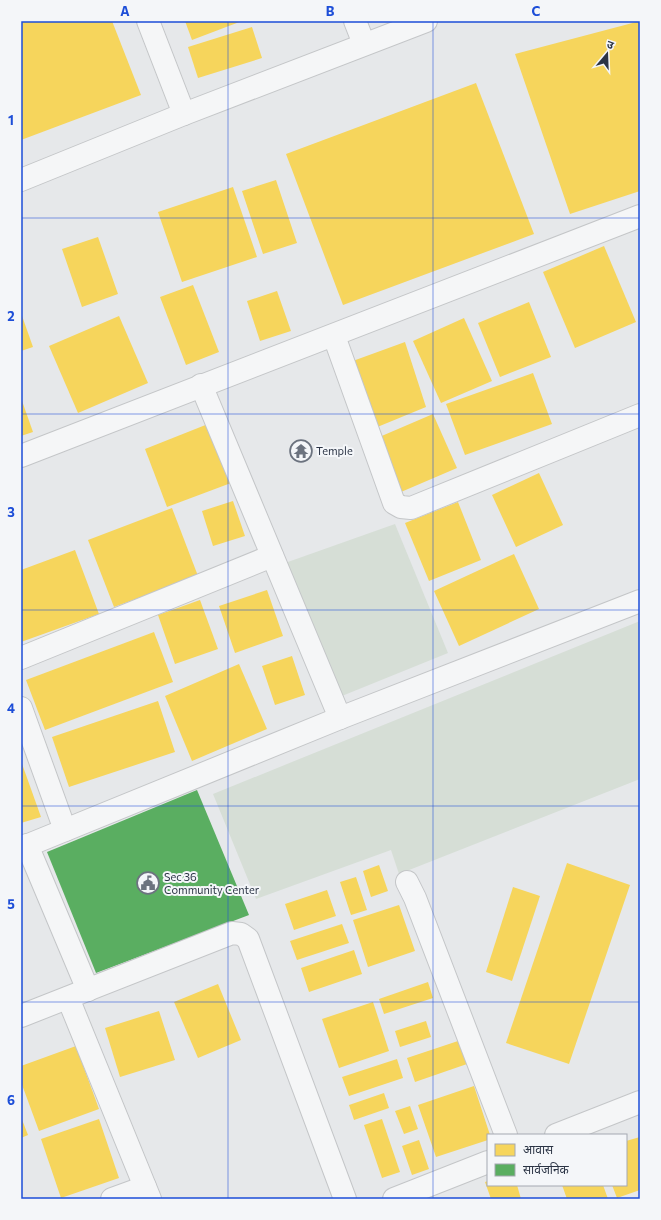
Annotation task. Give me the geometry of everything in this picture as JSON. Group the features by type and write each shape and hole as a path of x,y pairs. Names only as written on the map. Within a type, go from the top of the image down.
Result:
{"street":[{"path":"148,21 184,114"},
{"path":"355,21 364,44"},
{"path":"21,180 184,114 426,21"},
{"path":"21,456 334,336 640,216"},
{"path":"334,336 394,503 401,508 411,508 640,415"},
{"path":"201,386 340,718"},
{"path":"21,658 272,556"},
{"path":"88,990 24,846 340,718 640,601"},
{"path":"21,708 65,830"},
{"path":"407,882 418,905 506,1134"},
{"path":"21,1016 232,933 241,934 248,939 345,1199"},
{"path":"68,998 148,1193 112,1199"},
{"path":"559,1134 640,1102"},
{"path":"394,1199 487,1162"}],"shaded area":[{"path":"395,524 448,653 332,700 285,563"},
{"path":"640,621 640,779 399,874 391,850 256,899 213,794"}],"building: आवास":[{"path":"21,21 112,21 141,95 21,140"},
{"path":"185,21 242,21 192,40"},
{"path":"640,21 640,191 570,214 515,54"},
{"path":"252,27 262,58 198,78 188,47"},
{"path":"476,83 534,234 343,305 286,154"},
{"path":"276,180 297,243 263,254 242,191"},
{"path":"233,187 257,257 182,282 158,212"},
{"path":"98,237 118,294 82,307 62,249"},
{"path":"604,246 636,322 575,348 543,272"},
{"path":"193,285 219,352 186,365 160,297"},
{"path":"277,291 291,331 260,341 247,301"},
{"path":"529,302 551,357 500,377 478,323"},
{"path":"21,313 33,347 21,351"},
{"path":"119,316 148,383 78,413 49,346"},
{"path":"464,318 492,381 441,403 413,341"},
{"path":"405,342 426,407 370,430 350,362"},
{"path":"533,373 552,424 465,455 446,404"},
{"path":"21,398 33,432 21,436"},
{"path":"433,414 457,468 401,492 377,438"},
{"path":"208,424 231,483 167,507 145,449"},
{"path":"539,473 563,525 516,547 492,495"},
{"path":"233,501 245,536 213,546 202,511"},
{"path":"458,502 481,560 429,581 405,523"},
{"path":"172,508 198,576 114,607 88,540"},
{"path":"75,550 99,614 21,642 21,570"},
{"path":"514,554 539,609 459,646 434,591"},
{"path":"267,590 283,636 235,653 219,606"},
{"path":"200,600 218,649 175,664 158,615"},
{"path":"154,632 173,682 45,730 26,680"},
{"path":"292,656 305,695 275,705 262,666"},
{"path":"239,664 267,729 192,761 165,696"},
{"path":"158,701 175,752 69,787 52,737"},
{"path":"21,761 41,817 21,823"},
{"path":"567,863 630,885 569,1064 506,1043"},
{"path":"379,865 388,891 371,897 363,871"},
{"path":"356,877 367,910 351,915 340,882"},
{"path":"513,887 540,896 512,981 486,972"},
{"path":"327,890 336,916 294,930 285,904"},
{"path":"399,905 415,951 368,967 353,920"},
{"path":"342,924 349,943 297,960 290,941"},
{"path":"354,950 362,974 309,992 301,968"},
{"path":"428,982 433,998 384,1014 379,999"},
{"path":"218,984 241,1040 198,1058 174,1002"},
{"path":"373,1002 389,1051 339,1068 322,1019"},
{"path":"159,1011 175,1060 120,1077 105,1028"},
{"path":"426,1021 431,1037 400,1047 395,1031"},
{"path":"458,1041 467,1064 415,1082 407,1058"},
{"path":"76,1046 99,1109 39,1131 21,1082 21,1066"},
{"path":"397,1059 403,1078 349,1096 342,1077"},
{"path":"474,1086 490,1134 487,1134 487,1140 436,1157 418,1105"},
{"path":"384,1093 389,1108 354,1120 349,1105"},
{"path":"410,1106 418,1129 404,1134 395,1111"},
{"path":"21,1117 28,1135 21,1138"},
{"path":"99,1119 119,1178 61,1198 41,1139"},
{"path":"382,1119 400,1172 382,1178 364,1125"},
{"path":"640,1137 640,1190 617,1198 612,1186 627,1186 627,1141"},
{"path":"419,1140 429,1169 412,1175 402,1146"},
{"path":"487,1181 487,1186 517,1186 521,1199 491,1199 485,1182"},
{"path":"562,1186 603,1186 608,1199 567,1199"}],"building: सार्वजनिक":[{"name":"Sec 36 Community Center","path":"197,790 249,915 96,973 47,852"}],"place":[{"name":"Temple","path":"301,451"},
{"name":"Sec 36 Community Center","path":"148,883"}]}
